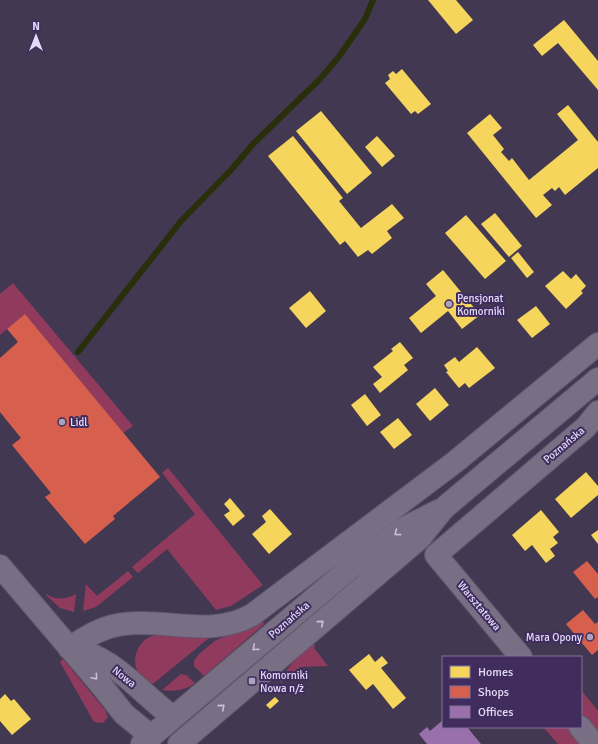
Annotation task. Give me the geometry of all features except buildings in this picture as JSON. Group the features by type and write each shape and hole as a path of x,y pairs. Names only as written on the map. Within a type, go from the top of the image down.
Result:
{"street":[{"path":"69,648 96,632 115,625 148,624 217,627 235,623 252,615 455,462 598,344"},
{"name":"Poznańska","path":"192,740 420,538 444,508 598,378"},
{"name":"Poznańska","path":"436,555 586,427 598,412"},
{"name":"Poznańska","path":"151,741 172,717 349,569 404,528 444,508"},
{"name":"Warsztatowa","path":"436,555 520,656"},
{"name":"Nowa","path":"0,566 124,714 151,741"},
{"name":"Nowa","path":"69,648 93,655 104,661 135,684 172,717 192,740"},
{"path":"581,728 594,744"}],"shaded area":[{"path":"13,283 133,426 123,433 25,314 0,335 0,294"},
{"path":"168,468 263,585 231,606 216,610 167,549 138,573 132,567 195,514 162,473"},
{"path":"128,571 133,577 96,607 83,611 86,584 97,596"},
{"path":"47,594 54,598 61,598 76,594 74,612 60,608 46,595"},
{"path":"261,619 264,624 204,676 194,666 194,661 199,654 216,640 239,632"},
{"path":"156,635 209,638 150,685 141,677 137,670 135,657 140,645 150,637"},
{"path":"312,642 315,646 314,648 328,666 300,667 281,682 279,680 303,650"},
{"path":"63,659 105,710 108,717 103,723 94,722 60,662"},
{"path":"181,674 186,675 195,683 180,690 162,690"},
{"path":"582,691 598,711 598,734 582,714"},
{"path":"544,728 569,728 582,744 558,744"}],"waterway":[{"path":"78,352 181,221 231,170 254,143 319,80 338,58 365,19 373,0"}],"place":[{"name":"Pensjonat Komorniki","path":"449,304"},
{"name":"Lidl","path":"62,422"},
{"name":"Mara Opony","path":"590,637"},
{"name":"Komorniki Nowa n/ż","path":"252,681"}]}
